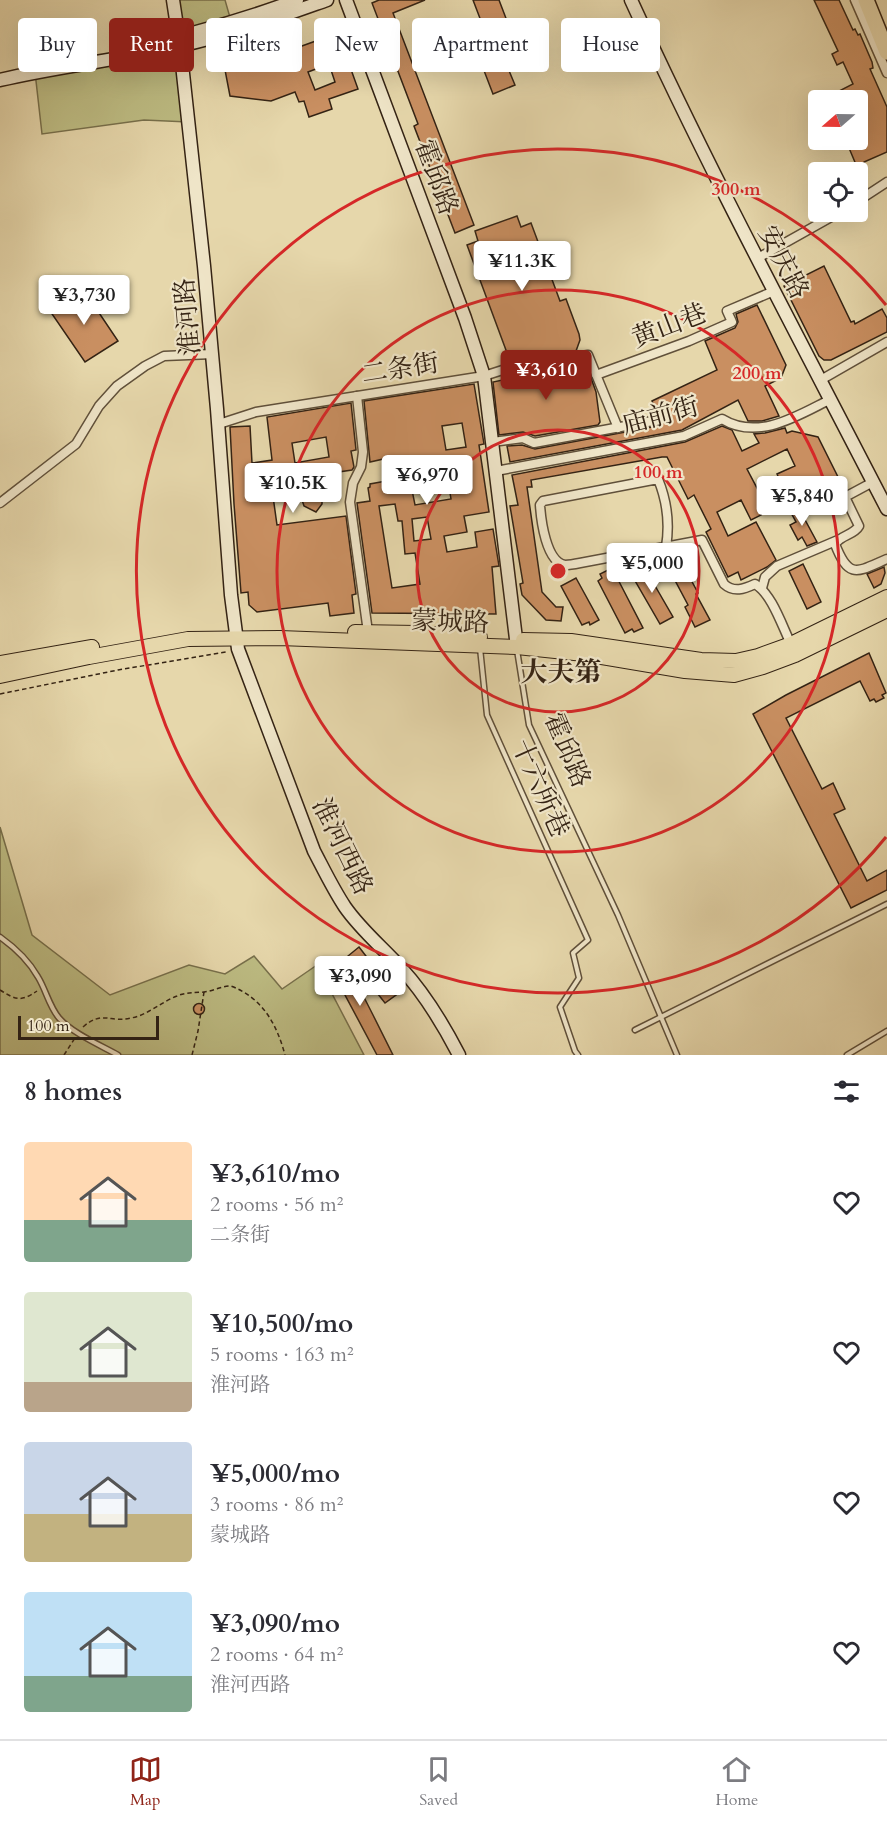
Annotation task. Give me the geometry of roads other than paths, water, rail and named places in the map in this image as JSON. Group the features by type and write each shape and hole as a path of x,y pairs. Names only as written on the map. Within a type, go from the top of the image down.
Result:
{"highway":[{"path":"866,0 884,36 887,52"}],"main road":[{"name":"蒙城路","path":"0,676 188,639 280,638 480,646 571,641 623,650 736,661 791,644 887,597"},
{"name":"蒙城路","path":"0,663 166,634 237,639 368,632 417,633 517,643 685,671 734,675 763,668 795,655 887,610"}],"street":[{"name":"淮河路","path":"172,0 175,18"},
{"path":"194,36 297,0"},
{"path":"194,38 257,24 327,0"},
{"name":"霍邱路","path":"346,0 465,318 484,376 517,643"},
{"name":"安庆路","path":"631,0 673,92 819,381 887,509"},
{"path":"855,0 887,73"},
{"path":"0,73 109,54"},
{"path":"0,80 109,56"},
{"name":"淮河路","path":"182,72 213,354 231,595 237,639"},
{"path":"868,194 887,182"},
{"path":"758,258 822,222"},
{"name":"黄山巷","path":"596,375 689,341 732,322 727,311 774,291"},
{"path":"819,381 887,342"},
{"path":"0,503 76,444 99,406 117,386 165,356 213,354"},
{"name":"二条街","path":"219,424 256,412 484,376 512,367 588,355 596,375"},
{"path":"596,375 618,428"},
{"path":"357,396 363,452 361,467 353,483 350,502 368,632"},
{"name":"庙前街","path":"496,471 684,436 723,419 731,424 751,428 771,426 793,419 830,400"},
{"path":"492,442 525,438 534,443 658,420"},
{"path":"666,547 669,529 667,510 658,479 543,501 540,505 541,520 550,551 558,562 565,565 580,563 666,547 702,540 724,584 733,590 755,584 762,588 791,644"},
{"path":"762,588 765,577 777,566 857,530 859,526 845,497 873,482"},
{"path":"838,540 835,544 839,552 849,569 854,571 861,571 887,559"},
{"name":"淮河西路","path":"237,639 314,851 323,869 361,928 402,968 430,1005 459,1055"}],"lane":[{"name":"霍邱路","path":"517,643 529,725 613,905 677,1055"},
{"name":"十六所巷","path":"480,646 487,715 588,940 573,953 579,978 560,1007 578,1055"},
{"path":"635,1030 887,904"},
{"path":"0,937 13,947 34,971 59,1018 118,1055"},
{"path":"847,1055 887,1031"}],"district":[{"name":"大夫第","path":"561,672"}]}
